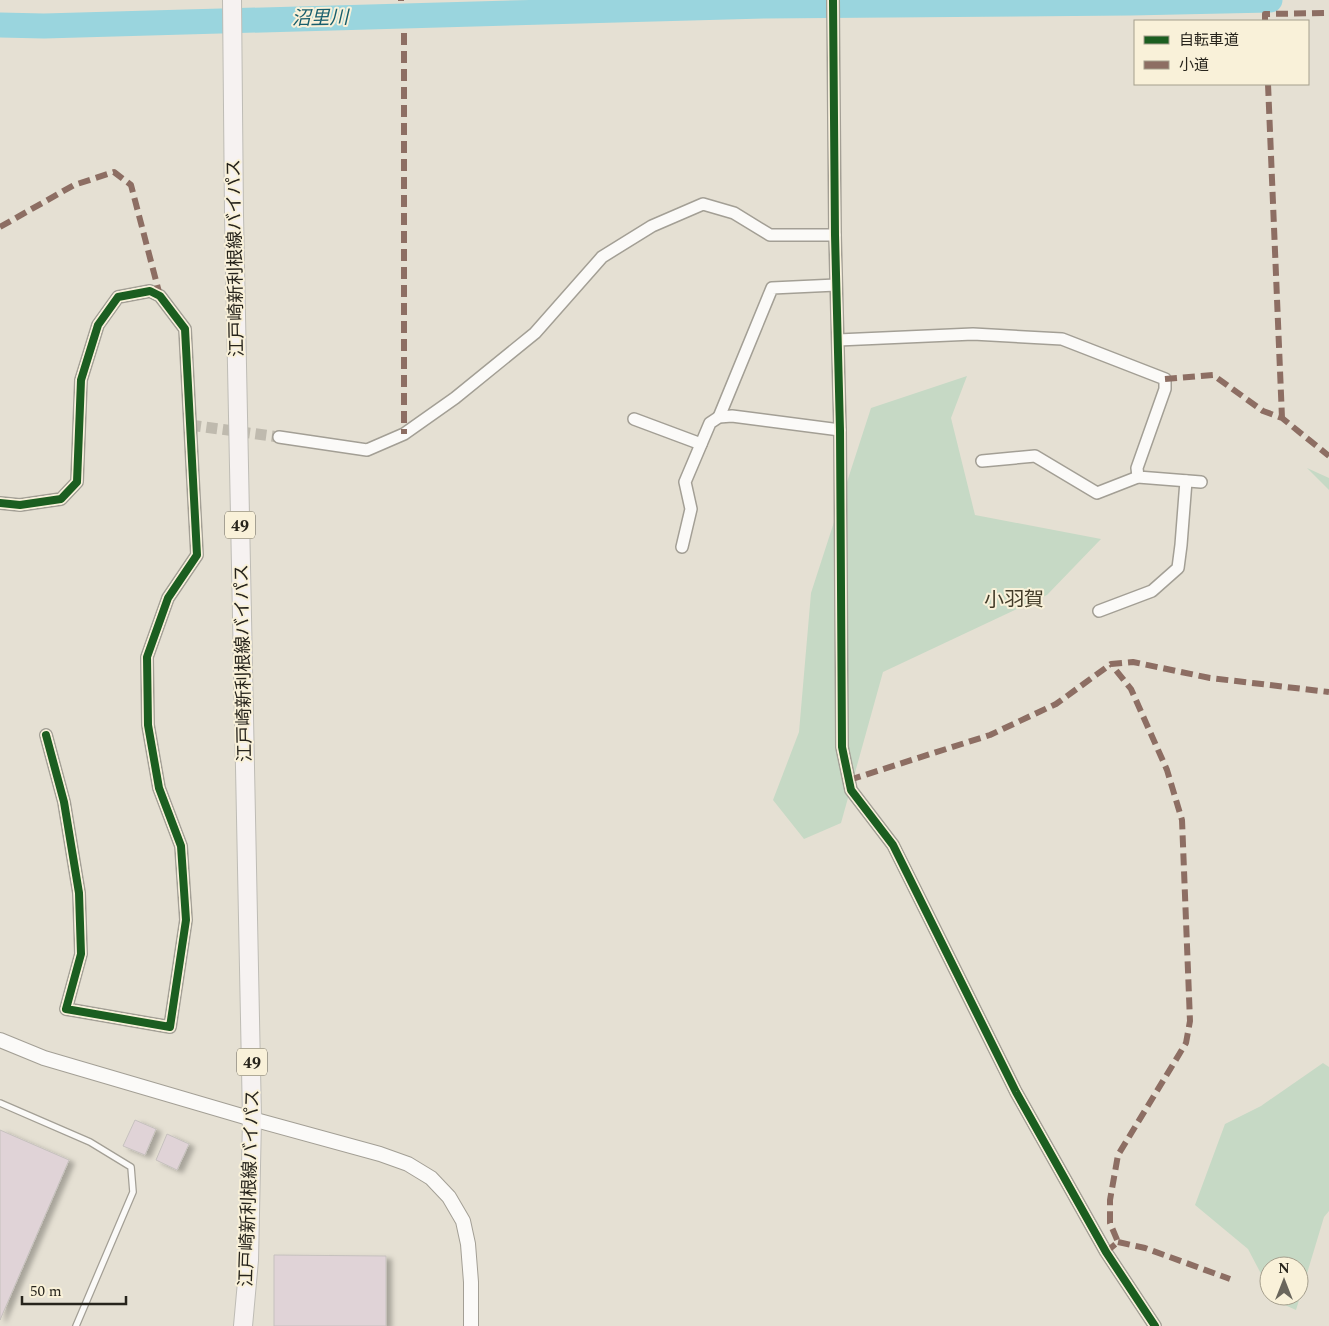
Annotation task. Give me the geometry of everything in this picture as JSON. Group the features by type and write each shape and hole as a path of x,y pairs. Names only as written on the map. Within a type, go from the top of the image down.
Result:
{"main road":[{"name":"江戸崎新利根線バイパス","path":"232,1 231,45 252,1119 249,1260 243,1326"}],"street":[{"path":"833,0 835,235 840,430 842,747 851,790 893,845 1016,1092 1106,1252 1155,1326"},
{"path":"279,437 367,450 404,434 455,398 534,333 602,257 652,226 703,204 734,214 770,236 835,235"},
{"path":"719,417 772,288 836,285"},
{"path":"0,504 20,505 61,499 76,482 81,380 98,326 118,297 150,291 160,296 185,329 197,555 168,598 147,657 148,725 158,788 181,846 186,920 170,1027 66,1009 81,954 79,893 64,802 46,735"},
{"path":"838,340 973,334 1062,339 1165,379 1165,389 1137,468 1138,477"},
{"path":"682,547 691,509 685,482 710,423 719,417 732,416 840,430"},
{"path":"634,419 701,444"},
{"path":"982,461 1035,456 1097,493 1138,477 1201,482"},
{"path":"1099,611 1152,591 1178,568 1186,481"},
{"path":"0,1040 44,1058 252,1119 380,1154 408,1164 431,1178 449,1197 463,1221 468,1244 471,1282 471,1326"}],"lane":[{"path":"0,1103 90,1142 131,1167 133,1192 76,1326"}],"green space":[{"path":"967,376 951,418 975,515 1101,539 1047,595 883,672 841,823 804,839 773,800 799,732 811,593 871,408"},
{"path":"1307,468 1329,478 1329,490"},
{"path":"1323,1063 1329,1067 1329,1211 1324,1217 1309,1267 1309,1256 1259,1256 1259,1270 1248,1249 1195,1205 1225,1124 1261,1106"},
{"path":"1287,1306 1297,1306 1296,1310"}],"building":[{"path":"135,1120 156,1129 145,1155 123,1146"},
{"path":"0,1130 69,1160 0,1320"},
{"path":"167,1134 189,1144 177,1170 156,1160"},
{"path":"274,1255 386,1256 386,1326 274,1326"}],"waterway":[{"name":"沼里川","path":"0,25 44,26 764,6 1270,0"}],"tunnel":[{"path":"190,425 279,437"}],"marked path":[{"path":"1265,20 1265,14 1329,13"},
{"path":"404,33 404,434"},
{"path":"1268,85 1282,418"},
{"path":"0,227 74,185 114,172 131,185 160,296"},
{"path":"1165,379 1213,375 1263,411 1282,418 1329,456"},
{"path":"849,780 990,735 1056,704 1111,664 1133,662 1210,678 1329,692"},
{"path":"1106,1252 1118,1242 1110,1223 1110,1200 1118,1155 1186,1043 1190,1021 1182,820 1167,770 1131,689 1111,664"},
{"path":"1118,1242 1145,1248 1230,1279"}],"cycle path":[{"path":"833,0 835,235 840,430 842,747 851,790 893,845 1016,1092 1106,1252 1155,1326"},
{"path":"0,503 20,505 61,499 77,482 81,380 98,325 118,297 150,291 160,296 185,329 197,555 168,598 147,657 148,725 159,788 181,846 186,920 170,1027 66,1009 81,954 79,893 64,802 46,735"}],"district":[{"name":"小羽賀","path":"1014,599"}]}
